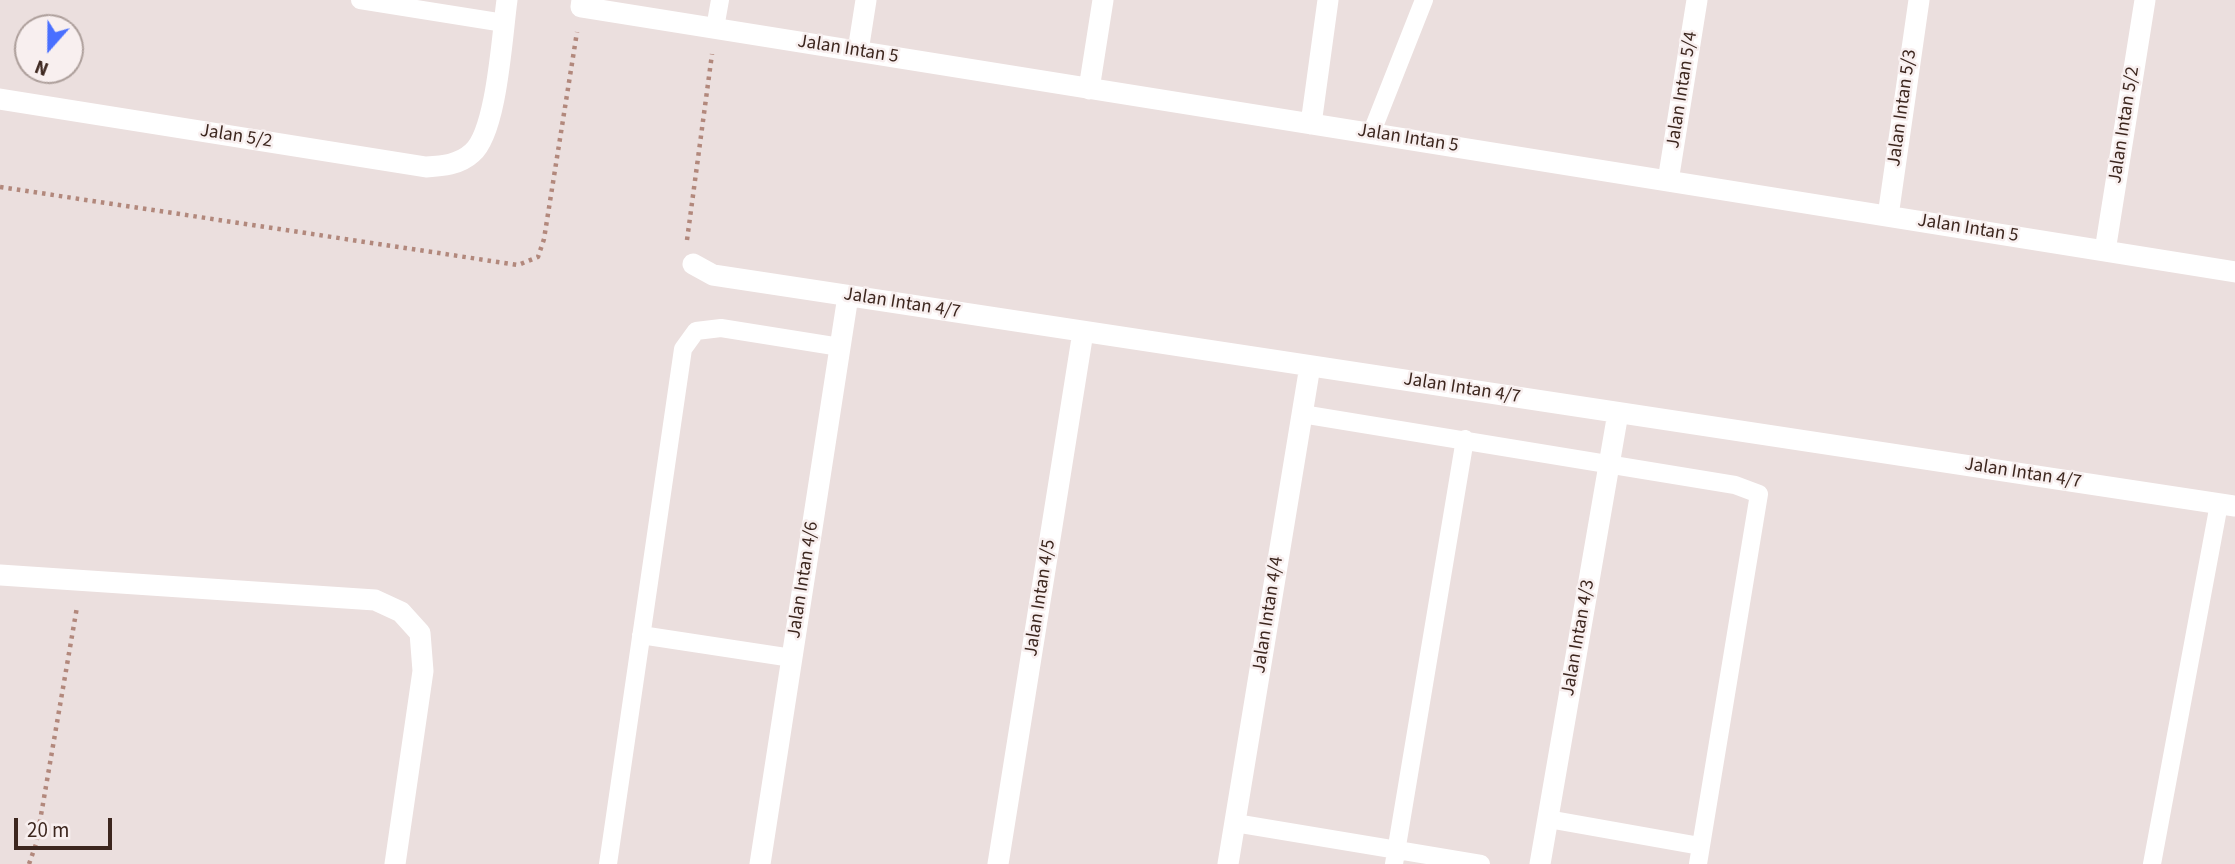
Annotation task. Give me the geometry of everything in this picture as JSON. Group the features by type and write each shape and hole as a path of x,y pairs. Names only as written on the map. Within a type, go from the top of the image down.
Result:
{"street":[{"path":"504,23 507,0"},
{"path":"858,51 866,0"},
{"path":"1089,89 1103,0"},
{"path":"1311,124 1328,0"},
{"name":"Jalan Intan 5/4","path":"1668,181 1697,0"},
{"name":"Jalan Intan 5/3","path":"1888,216 1919,0"},
{"name":"Jalan Intan 5/2","path":"2105,251 2145,0"},
{"name":"Jalan Intan 5","path":"582,4 715,29 2235,272"},
{"name":"Jalan 5/2","path":"0,99 426,167 450,165 471,155 489,126 504,23"},
{"name":"Jalan Intan 4/7","path":"693,264 713,275 2227,505"},
{"name":"Jalan Intan 4/6","path":"760,864 848,296"},
{"name":"Jalan Intan 4/5","path":"999,864 1083,332"},
{"name":"Jalan Intan 4/4","path":"1228,864 1310,366"},
{"name":"Jalan Intan 4/3","path":"1540,864 1618,413"},
{"path":"0,575 375,600 401,612 420,633 423,671 395,864"}],"lane":[{"path":"360,0 504,23"},
{"path":"715,29 720,0"},
{"path":"1371,134 1424,0"},
{"path":"608,864 682,349 696,331 721,328 840,347"},
{"path":"1301,414 1735,485 1759,494 1699,855 1548,819"},
{"path":"1396,856 1465,439"},
{"path":"2152,864 2227,505"},
{"path":"641,635 792,658"},
{"path":"1235,823 1396,856 1481,864"}],"path":[{"path":"0,187 518,265 538,257 544,239 582,4"},
{"path":"693,264 687,250 687,227 715,29"},
{"path":"29,864 36,844 82,580"}]}
